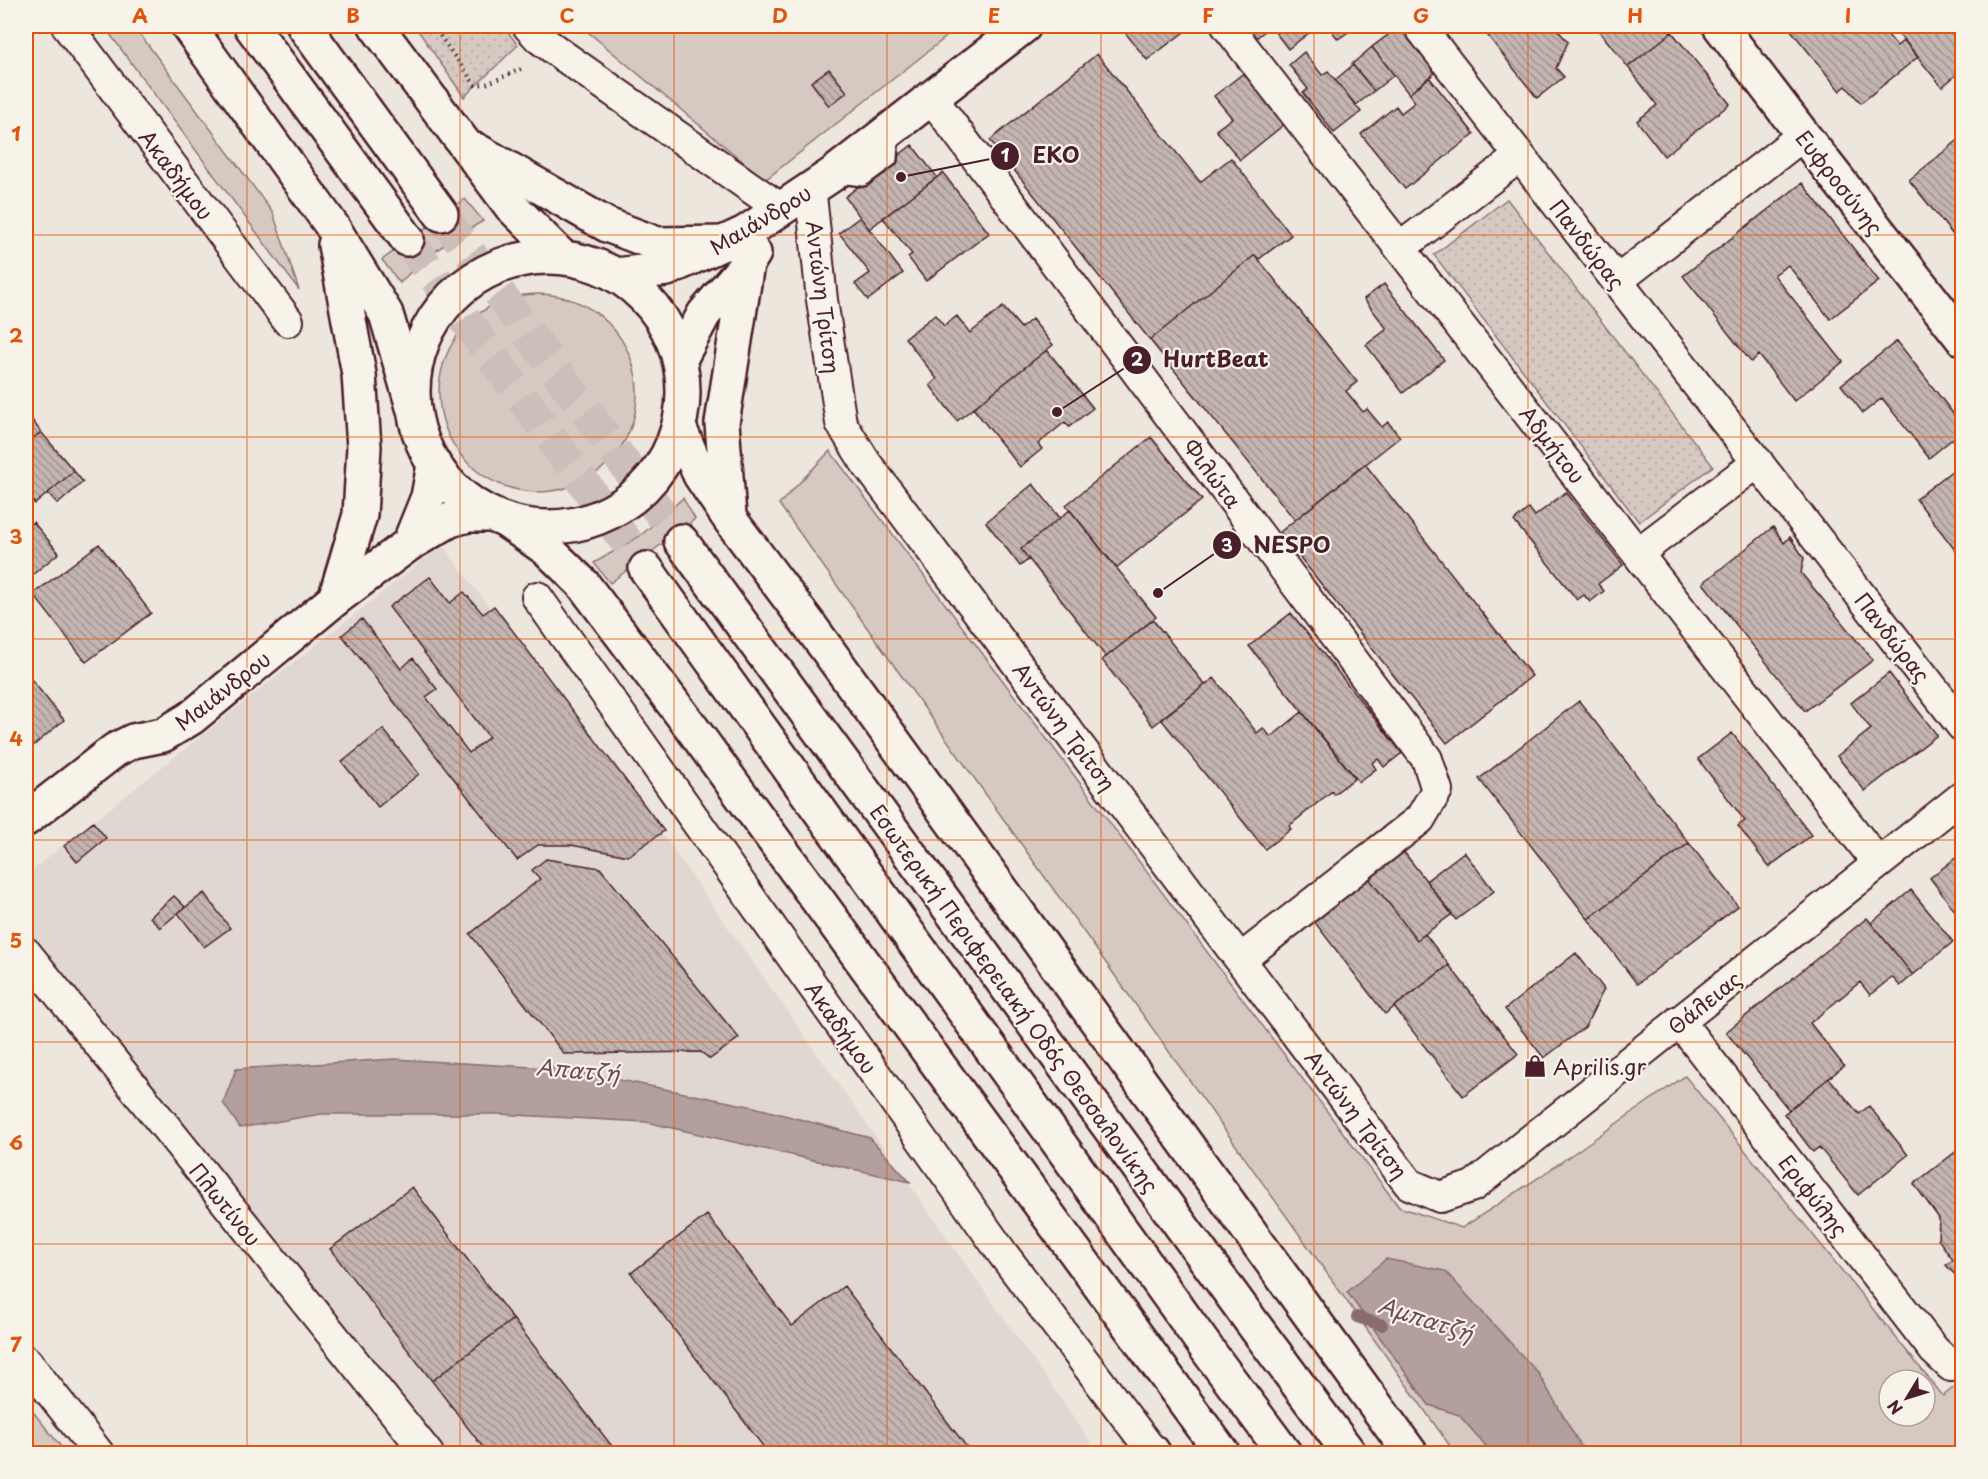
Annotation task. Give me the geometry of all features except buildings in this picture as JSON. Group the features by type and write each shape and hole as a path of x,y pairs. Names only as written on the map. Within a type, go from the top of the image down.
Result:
{"main road":[{"path":"188,26 332,226 386,314 420,437 434,465 458,494 548,550 583,584 689,724 1223,1454"},
{"path":"252,26 407,239"},
{"path":"304,26 441,214"},
{"path":"376,26 511,206 561,256"},
{"name":"Ευφροσύνης","path":"1720,26 1962,338"},
{"name":"Μαιάνδρου","path":"616,275 667,269 757,247 1008,30"},
{"path":"462,142 619,230 657,244 737,253 722,423 729,518"},
{"name":"Μαιάνδρου","path":"680,359 737,253 781,209 831,182"},
{"path":"332,226 359,374 364,447 360,515 335,599"},
{"path":"413,406 414,368 426,331 449,298 481,273 509,262 561,256 590,263 616,275 645,297 656,311 667,326 680,359 682,393 680,427 668,457 643,490 609,514 570,527 537,528 498,518"},
{"path":"680,427 700,475 729,518 1411,1454"},
{"path":"409,544 428,496 434,465"},
{"name":"Μαιάνδρου","path":"26,819 116,750 133,741 164,735 191,718 335,599 409,544 450,520 468,515 498,518"},
{"name":"Εσωτερική Περιφερειακή Οδός Θεσσαλονίκης","path":"681,541 1350,1454"},
{"path":"646,569 1212,1356 1285,1454"}],"street":[{"name":"Ακαδήμου","path":"67,26 288,321"},
{"name":"Αδμήτου","path":"1227,26 1878,863"},
{"name":"Πανδώρας","path":"1419,26 1962,726"},
{"name":"Αντώνη Τρίτση","path":"540,30 781,209"},
{"name":"Φιλώτα","path":"931,98 1427,759 1437,790 1420,819 1241,959"},
{"path":"1617,281 1803,135"},
{"path":"1400,248 1520,156"},
{"name":"Αντώνη Τρίτση","path":"831,182 822,300 841,423 866,463 1409,1184 1440,1197"},
{"path":"1638,553 1758,462"},
{"name":"Ακαδήμου","path":"537,597 1003,1254 1151,1453"},
{"name":"Θάλειας","path":"1440,1197 1473,1186 1962,797"},
{"name":"Πλωτίνου","path":"26,953 428,1454"},
{"name":"Εριφύλης","path":"1679,1022 1934,1350 1957,1363"},
{"path":"26,1361 99,1454"}],"lane":[{"path":"831,182 863,178 889,159 890,144"}],"path":[{"path":"433,26 475,85 486,84 522,68"}],"shaded area":[{"path":"104,26 134,26 273,213 299,290"},
{"path":"415,26 503,26 518,45 464,97"},
{"path":"581,26 943,26 950,34 765,180"},
{"path":"465,199 483,221 449,241 400,283 382,260"},
{"path":"1507,199 1713,466 1639,522 1434,255"},
{"path":"528,294 548,294 585,305 615,330 630,355 637,383 633,422 626,440 601,470 585,481 567,488 548,492 528,492 491,481 461,456 450,440 443,422 439,403 439,383 450,346 475,316 491,305 509,298"},
{"path":"830,451 1399,1207 1462,1228 1685,1076 1920,1368 1877,1368 1877,1428 1937,1428 1937,1389 1943,1396 1962,1381 1962,1453 1455,1453 779,504"},
{"path":"683,498 695,519 610,583 594,563 640,536"},
{"path":"442,545 670,845 1091,1442 1087,1453 445,1453 26,928 26,875"},
{"path":"26,1403 66,1453 26,1453"}],"water":[{"path":"394,1059 565,1069 754,1107 870,1138 910,1182 646,1122 497,1114 321,1114 240,1128 223,1103 236,1069"},
{"path":"1386,1259 1445,1271 1538,1373 1585,1453 1492,1453 1459,1415 1429,1405 1347,1292"}],"waterway":[{"name":"Αμπατζή","path":"1357,1317 1382,1325"}],"tunnel":[{"path":"441,214 681,541"},
{"path":"407,239 646,569"}],"place":[{"name":"EKO","path":"901,177"},
{"name":"HurtBeat","path":"1057,412"},
{"name":"NESPO","path":"1158,593"},
{"name":"Aprilis.gr","path":"1535,1066"}],"water label":[{"name":"Απατζή","path":"578,1069"}]}
